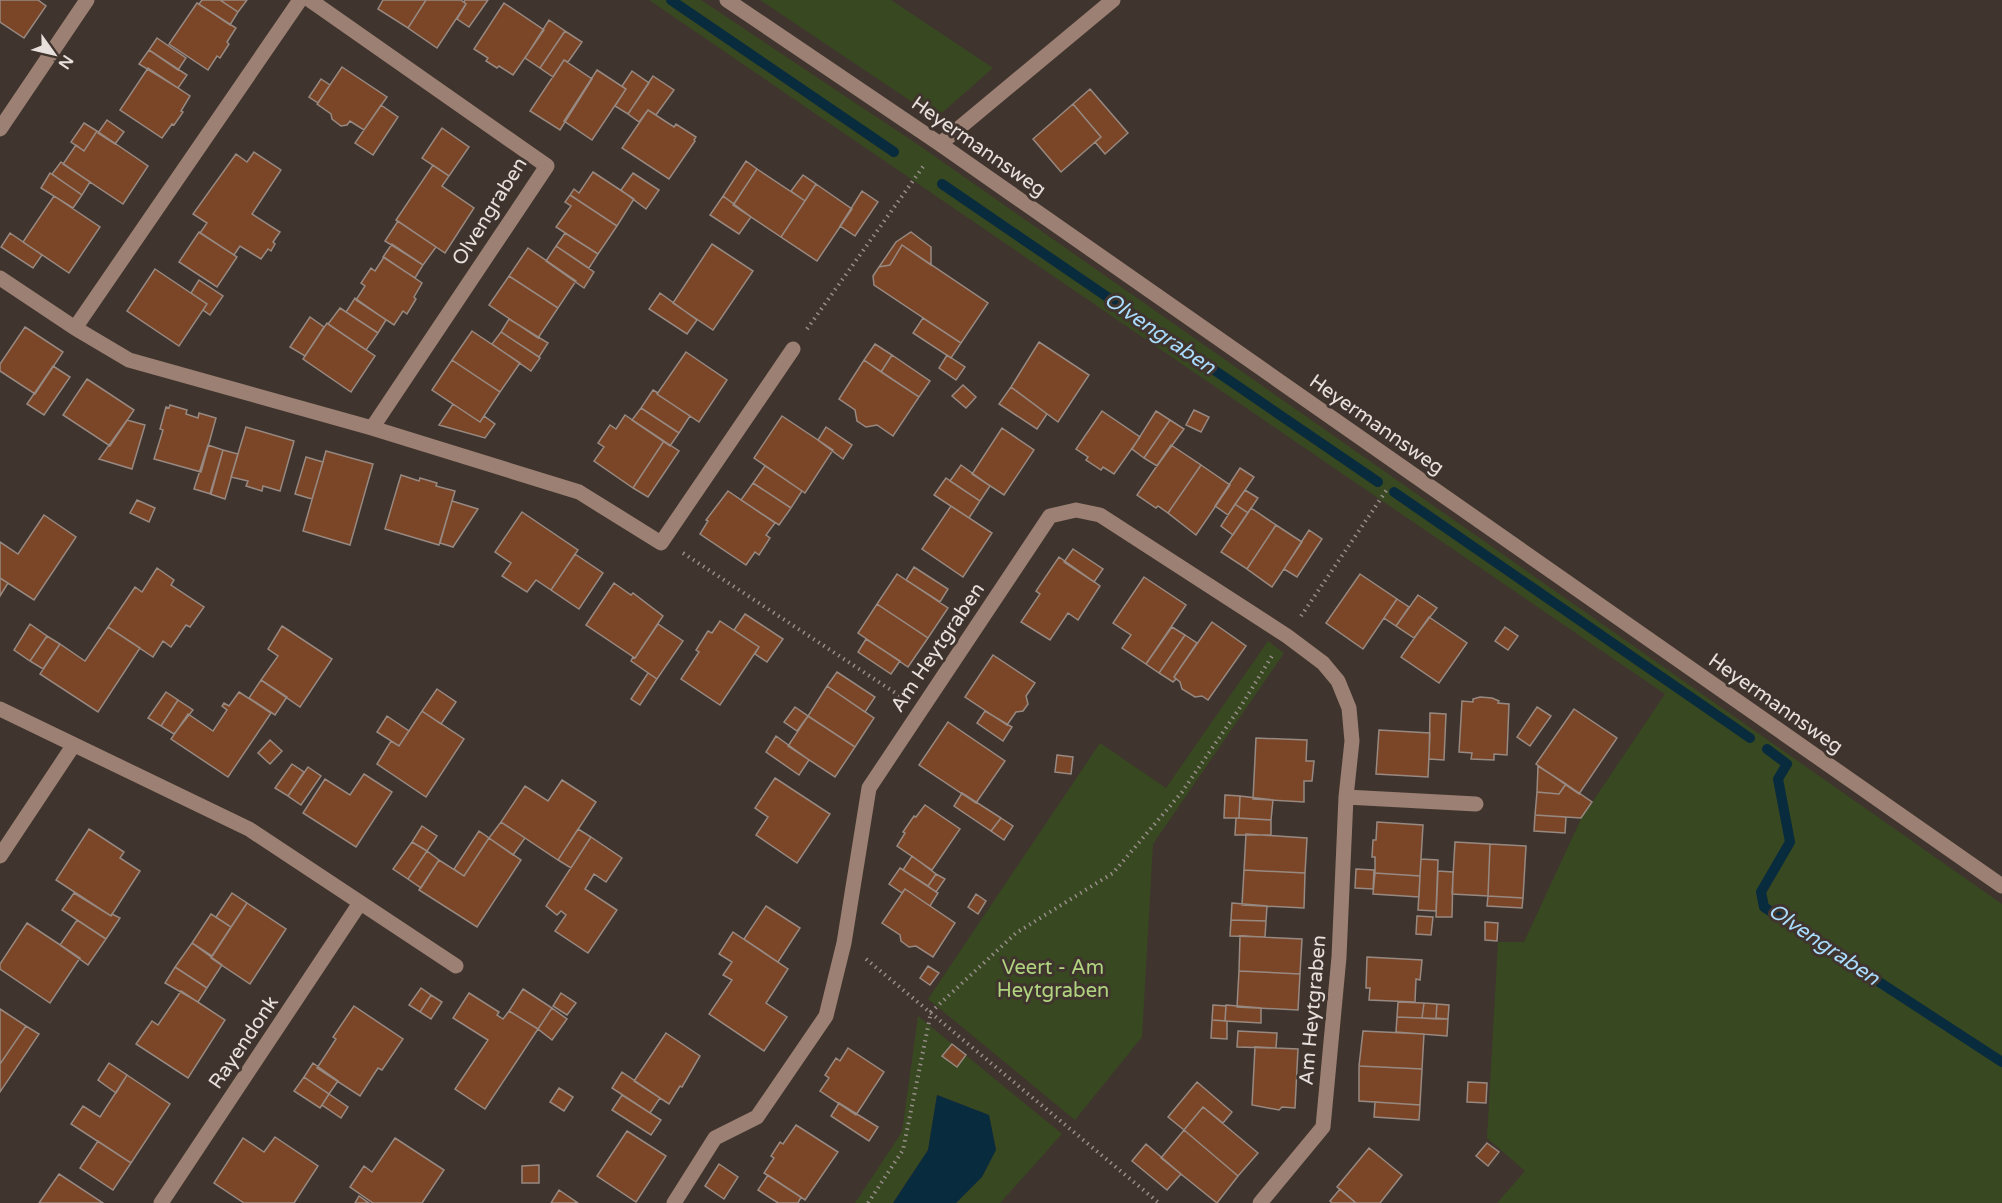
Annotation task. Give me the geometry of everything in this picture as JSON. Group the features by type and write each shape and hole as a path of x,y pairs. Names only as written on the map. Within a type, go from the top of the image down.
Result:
{"street":[{"path":"0,129 87,0"},
{"path":"75,328 300,0"},
{"name":"Olvengraben","path":"310,0 547,166 372,428"},
{"name":"Heyermannsweg","path":"727,0 940,144 2002,886"},
{"path":"940,144 1113,0"},
{"path":"0,278 75,328 129,360 372,428 579,492 661,543 793,349"},
{"name":"Am Heytgraben","path":"674,1203 715,1138 757,1117 826,1016 844,943 869,788 1050,516 1076,510 1100,515 1287,636 1323,663 1338,681 1349,708 1352,741 1346,797 1339,957 1323,1127 1260,1203"},
{"path":"0,709 249,829 456,966"},
{"path":"0,856 74,746"},
{"path":"1346,797 1476,804"},
{"name":"Rayendonk","path":"161,1203 360,903"}],"path":[{"path":"793,349 909,184 940,144"},
{"path":"868,1203 903,1150 931,1012 1016,933 1113,873 1182,792 1402,467"},
{"path":"661,543 681,551 920,711"},
{"path":"844,943 931,1012 1160,1203"}],"green space":[{"path":"649,0 701,0 920,146 2002,904 2002,1203 1497,1203 1525,1171 1487,1138 1498,942 1524,942 1581,819 1665,694"},
{"path":"760,0 891,0 993,68 936,118"},
{"name":"Veert - Am Heytgraben","path":"1268,641 1284,653 1153,844 1142,1037 1075,1120 928,999 1100,743 1166,788"},
{"path":"918,1016 1062,1134 1000,1203 956,1203 982,1177 996,1149 989,1115 937,1095 928,1150 893,1203 855,1203 902,1132"}],"water":[{"path":"937,1095 989,1115 996,1150 982,1177 956,1203 893,1203 928,1150"}],"building":[{"path":"0,0 38,0 46,6 24,38 0,22"},
{"path":"202,0 220,0 238,12 230,25 199,4"},
{"path":"220,0 247,0 238,12"},
{"path":"383,0 426,0 408,28 378,9"},
{"path":"426,0 461,0 466,4 437,48 408,28"},
{"path":"465,0 488,0 469,27 457,19 466,4"},
{"path":"197,3 236,28 220,58 217,56 208,70 169,44"},
{"path":"504,3 544,30 513,75 486,61 488,58 474,49"},
{"path":"549,20 565,31 540,68 525,58"},
{"path":"565,31 582,42 568,62 564,60 553,77 540,68"},
{"path":"157,38 186,58 178,70 149,50"},
{"path":"149,50 187,75 178,88 139,64"},
{"path":"564,60 592,79 560,130 530,111"},
{"path":"342,67 387,97 364,130 350,121 347,125 341,126 332,119 331,114 317,104"},
{"path":"148,68 190,96 181,111 183,112 162,138 120,110"},
{"path":"597,70 626,89 592,140 564,121"},
{"path":"632,71 649,83 628,114 615,106 626,89 622,86"},
{"path":"653,76 674,90 656,115 648,110 639,122 628,114"},
{"path":"321,79 330,85 318,103 309,97"},
{"path":"1090,89 1128,133 1105,154 1095,142 1101,137 1073,104"},
{"path":"1073,104 1101,137 1061,172 1033,139"},
{"path":"381,105 398,117 373,155 355,143"},
{"path":"648,110 674,127 676,124 696,137 669,179 622,148"},
{"path":"107,120 124,132 115,144 98,133"},
{"path":"84,123 97,131 84,151 71,142"},
{"path":"442,128 469,147 449,176 422,158"},
{"path":"97,131 148,166 123,204 63,164 76,145 84,151"},
{"path":"254,152 281,170 252,214 280,232 273,242 275,244 271,251 268,249 261,259 240,246 234,255 200,233 207,223 193,214 236,154 247,162"},
{"path":"746,161 757,169 734,204 723,196"},
{"path":"61,162 90,182 82,195 52,174"},
{"path":"433,165 449,176 442,186 474,208 445,253 396,220"},
{"path":"757,169 805,201 781,237 733,205"},
{"path":"593,172 634,199 617,226 570,195 574,189 579,193"},
{"path":"50,173 82,195 73,208 41,188"},
{"path":"633,173 659,190 646,209 621,190"},
{"path":"803,175 816,184 805,201 791,191"},
{"path":"816,184 852,209 817,261 781,237"},
{"path":"862,191 878,202 855,236 840,226"},
{"path":"570,195 617,226 598,254 556,227 571,206 565,202"},
{"path":"54,196 100,227 69,273 23,242"},
{"path":"723,196 751,217 739,234 710,215"},
{"path":"398,221 436,247 423,265 385,241"},
{"path":"199,232 237,257 217,287 179,262"},
{"path":"911,232 931,247 931,265 902,245 890,265 879,267 896,242"},
{"path":"10,233 42,255 33,268 1,247"},
{"path":"565,233 598,254 589,268 556,246"},
{"path":"392,244 423,265 415,278 383,257"},
{"path":"712,244 753,271 713,330 673,303"},
{"path":"902,245 988,303 961,343 874,285 873,276 879,267 890,265"},
{"path":"556,246 594,272 584,288 546,261"},
{"path":"528,248 576,281 558,308 509,276"},
{"path":"384,257 422,283 407,314 403,311 394,325 356,300 365,286 361,283 371,268 375,271"},
{"path":"155,269 207,304 179,346 127,311"},
{"path":"509,276 558,308 538,338 489,305"},
{"path":"199,280 223,296 210,315 203,310 207,304 191,293"},
{"path":"660,293 697,320 687,334 649,309"},
{"path":"355,298 386,320 378,333 346,312"},
{"path":"340,308 378,333 366,350 328,324"},
{"path":"310,317 324,327 305,356 290,347"},
{"path":"923,318 961,343 951,358 913,333"},
{"path":"509,319 548,343 539,357 501,332"},
{"path":"327,323 375,356 351,392 303,359"},
{"path":"25,327 63,352 35,394 0,371 0,364"},
{"path":"472,331 520,363 500,392 452,360"},
{"path":"501,332 540,358 531,371 492,344"},
{"path":"1039,342 1089,375 1058,422 1011,387"},
{"path":"875,344 892,355 881,372 864,360"},
{"path":"686,352 727,380 699,422 657,394"},
{"path":"892,355 930,381 919,397 881,372"},
{"path":"947,355 965,367 956,380 939,368"},
{"path":"452,360 500,392 480,422 432,390"},
{"path":"864,360 919,397 893,436 877,425 866,427 857,421 855,410 839,399"},
{"path":"53,366 70,377 44,415 27,404"},
{"path":"87,379 134,410 110,446 63,415"},
{"path":"963,385 976,397 966,408 952,396"},
{"path":"1011,387 1047,414 1037,429 999,404"},
{"path":"653,390 690,416 679,433 641,408"},
{"path":"453,404 480,422 484,416 495,424 485,438 439,425"},
{"path":"170,405 187,410 186,414 198,418 199,413 216,418 201,472 154,459 163,430 160,429 166,407 169,408"},
{"path":"641,408 679,433 670,446 632,420"},
{"path":"1194,410 1209,417 1201,432 1186,425"},
{"path":"1102,411 1140,437 1114,474 1103,467 1101,470 1086,460 1088,457 1076,449"},
{"path":"1156,411 1170,420 1144,458 1132,449"},
{"path":"625,415 664,441 633,488 594,461 604,447 598,443 610,425 616,429"},
{"path":"782,416 833,450 805,493 754,458"},
{"path":"127,420 145,425 132,469 99,459"},
{"path":"1170,420 1184,429 1157,466 1144,458"},
{"path":"246,427 294,441 280,491 263,486 262,491 246,486 248,481 231,477"},
{"path":"826,427 852,445 843,459 818,440"},
{"path":"1002,428 1034,450 1004,495 972,474"},
{"path":"664,441 679,451 648,497 633,488"},
{"path":"208,445 223,450 211,494 194,489"},
{"path":"1171,445 1201,465 1168,513 1137,495"},
{"path":"223,450 238,454 225,499 210,494"},
{"path":"326,451 373,464 350,545 303,531"},
{"path":"306,457 323,462 312,499 295,494"},
{"path":"961,465 990,486 980,501 950,481"},
{"path":"1201,465 1230,485 1196,535 1168,513"},
{"path":"765,466 802,491 791,508 753,483"},
{"path":"1240,468 1254,477 1228,515 1215,506"},
{"path":"401,475 419,481 420,478 437,483 436,486 455,491 439,545 385,529"},
{"path":"946,478 980,501 969,518 934,495"},
{"path":"753,483 791,508 779,525 741,500"},
{"path":"1245,490 1258,498 1248,513 1235,504"},
{"path":"728,491 775,523 766,535 770,538 759,555 755,552 746,565 700,534 708,521 706,520"},
{"path":"137,500 155,508 149,522 130,513"},
{"path":"452,501 478,509 453,547 440,543"},
{"path":"1235,504 1248,513 1233,535 1221,526"},
{"path":"951,506 992,533 963,577 922,549"},
{"path":"1251,508 1276,525 1247,569 1221,552"},
{"path":"522,512 578,550 551,590 536,580 527,592 502,576 511,563 495,552"},
{"path":"44,515 76,537 34,600 0,578 0,542 18,554"},
{"path":"1276,525 1302,542 1272,587 1247,569"},
{"path":"1309,530 1322,539 1297,577 1284,569"},
{"path":"1073,549 1103,569 1094,582 1064,562"},
{"path":"575,554 603,573 579,609 551,590"},
{"path":"1059,557 1100,586 1078,620 1068,613 1050,640 1021,622 1040,594 1036,591"},
{"path":"914,567 948,589 940,602 906,580"},
{"path":"157,568 174,580 171,585 204,607 190,627 186,625 171,647 163,641 153,657 108,627 135,587 142,592"},
{"path":"897,574 948,608 928,638 877,604"},
{"path":"1360,574 1397,599 1363,649 1326,623"},
{"path":"1144,577 1186,605 1146,664 1122,648 1131,635 1113,623"},
{"path":"0,578 8,583 0,596"},
{"path":"614,583 631,595 633,593 663,616 635,658 586,625"},
{"path":"1418,595 1437,608 1414,638 1396,626"},
{"path":"1397,599 1409,607 1396,626 1384,618"},
{"path":"877,604 928,638 908,667 858,633"},
{"path":"745,614 783,639 767,662 755,654 759,647 734,630"},
{"path":"1429,617 1467,643 1439,683 1401,657"},
{"path":"720,621 759,647 720,705 681,679 699,652 696,650 708,631 712,633"},
{"path":"1212,622 1246,646 1208,700 1202,696 1195,697 1182,689 1180,682 1174,677"},
{"path":"30,624 47,636 30,661 14,650"},
{"path":"658,624 683,641 657,679 631,661"},
{"path":"282,626 332,659 300,707 261,680 278,656 268,649"},
{"path":"108,627 140,648 98,712 40,674 60,644 85,661"},
{"path":"1172,627 1185,635 1159,673 1146,664"},
{"path":"1505,627 1518,636 1508,650 1495,641"},
{"path":"1185,635 1197,643 1173,682 1159,673"},
{"path":"47,636 60,644 43,669 30,661"},
{"path":"866,639 900,661 891,674 858,652"},
{"path":"993,655 1035,683 1026,696 1028,704 1023,711 1016,712 1007,725 965,697"},
{"path":"837,672 875,697 865,712 827,686"},
{"path":"648,673 657,679 640,705 631,699"},
{"path":"261,680 287,697 275,715 249,698"},
{"path":"827,686 874,718 855,747 808,716"},
{"path":"437,689 456,702 441,724 422,711"},
{"path":"166,692 178,700 161,726 148,718"},
{"path":"239,692 271,713 228,777 171,739 188,714 213,731 227,710 222,706 224,703 229,706"},
{"path":"1492,698 1499,701 1498,703 1509,704 1507,755 1494,754 1494,760 1471,759 1472,753 1459,752 1462,701 1473,702 1473,699"},
{"path":"178,700 193,710 174,734 161,726"},
{"path":"795,707 808,716 797,731 784,722"},
{"path":"1537,707 1551,716 1530,746 1517,737"},
{"path":"1574,709 1617,738 1579,794 1536,764"},
{"path":"422,711 464,739 426,797 377,764 391,741 399,746"},
{"path":"985,711 1012,727 1003,741 977,723"},
{"path":"1430,713 1446,714 1444,760 1429,759"},
{"path":"387,716 409,731 399,746 377,732"},
{"path":"808,716 855,747 835,777 788,746"},
{"path":"948,722 1005,761 976,803 919,765"},
{"path":"1379,730 1430,733 1428,777 1376,774"},
{"path":"776,736 809,760 799,775 766,752"},
{"path":"1256,738 1307,740 1306,761 1314,761 1312,781 1304,781 1304,802 1253,799"},
{"path":"270,740 282,751 270,764 258,753"},
{"path":"1057,755 1073,757 1071,774 1055,772"},
{"path":"292,764 304,772 288,796 275,788"},
{"path":"1538,766 1566,784 1559,794 1537,792"},
{"path":"308,767 321,776 301,805 288,796"},
{"path":"364,774 392,792 356,847 303,813 325,779 350,795"},
{"path":"775,778 830,814 797,863 756,835 768,817 755,808"},
{"path":"562,780 596,802 558,860 501,822 525,786 548,801"},
{"path":"1566,784 1592,802 1581,818 1535,815 1537,792 1559,794"},
{"path":"962,793 1001,818 991,831 954,806"},
{"path":"1225,795 1240,796 1239,818 1224,818"},
{"path":"1240,796 1273,800 1271,820 1239,818"},
{"path":"925,805 960,829 932,870 897,846 905,833 903,832"},
{"path":"1535,815 1566,817 1565,833 1534,831"},
{"path":"1001,818 1013,826 1004,840 991,831"},
{"path":"1236,818 1271,820 1271,835 1235,835"},
{"path":"501,822 525,838 513,855 489,838"},
{"path":"1377,822 1423,825 1420,876 1375,873 1375,857 1372,857"},
{"path":"422,826 437,836 427,851 412,842"},
{"path":"89,829 124,852 120,858 140,871 111,916 56,880"},
{"path":"578,829 591,837 571,868 558,860"},
{"path":"479,831 489,838 464,876 454,869"},
{"path":"1246,834 1307,838 1305,873 1244,870"},
{"path":"591,837 622,858 606,882 594,874 585,889 617,910 588,953 555,931 566,915 561,911 557,915 546,906"},
{"path":"489,838 521,860 477,927 419,890 439,860 464,876"},
{"path":"412,842 427,851 408,879 393,869"},
{"path":"1455,842 1490,844 1488,896 1452,894"},
{"path":"1490,844 1526,846 1523,898 1488,896"},
{"path":"427,851 439,860 421,888 408,879"},
{"path":"912,856 936,874 928,886 903,870"},
{"path":"1421,859 1438,860 1436,911 1418,910"},
{"path":"900,868 938,893 930,906 905,889 902,893 889,884"},
{"path":"1356,869 1374,870 1373,889 1355,888"},
{"path":"1244,870 1305,873 1304,908 1242,905"},
{"path":"1438,871 1453,872 1452,917 1436,917"},
{"path":"1375,873 1420,876 1419,897 1373,894"},
{"path":"936,874 945,879 936,892 928,886"},
{"path":"905,889 955,923 933,957 916,946 909,947 901,941 900,935 882,923"},
{"path":"74,893 111,916 112,914 120,918 106,939 62,910"},
{"path":"232,893 247,903 231,927 216,917"},
{"path":"976,894 986,901 978,914 968,907"},
{"path":"1488,896 1523,898 1522,908 1487,906"},
{"path":"247,903 286,929 250,984 211,958"},
{"path":"1232,903 1267,906 1266,921 1231,920"},
{"path":"766,906 800,928 778,962 744,939"},
{"path":"211,914 231,927 212,956 192,943"},
{"path":"1417,916 1433,917 1431,935 1416,934"},
{"path":"77,920 106,939 88,965 60,945"},
{"path":"1231,920 1266,921 1265,937 1230,936"},
{"path":"1485,922 1498,923 1497,941 1485,940"},
{"path":"27,923 80,958 50,1003 0,969 0,964"},
{"path":"733,932 788,969 766,1003 787,1017 764,1051 709,1014 732,980 723,975 732,962 719,954"},
{"path":"1240,936 1302,939 1300,974 1239,971"},
{"path":"192,943 222,965 207,988 175,967"},
{"path":"1367,957 1422,960 1420,980 1416,979 1415,1002 1369,1000 1370,988 1366,988"},
{"path":"928,966 939,973 930,985 920,978"},
{"path":"175,967 207,988 198,1002 165,983"},
{"path":"1239,971 1300,974 1298,1010 1237,1007"},
{"path":"421,988 431,995 420,1012 409,1005"},
{"path":"523,989 552,1008 538,1029 509,1011"},
{"path":"181,991 225,1020 188,1078 136,1044 152,1021 158,1025"},
{"path":"469,993 499,1012 497,1015 503,1019 509,1011 538,1029 485,1109 455,1089 488,1040 453,1018"},
{"path":"561,993 576,1003 567,1015 553,1006"},
{"path":"431,995 442,1002 431,1019 420,1012"},
{"path":"1398,1002 1424,1003 1422,1018 1397,1017"},
{"path":"1424,1003 1437,1004 1436,1019 1422,1018"},
{"path":"1437,1004 1449,1005 1448,1019 1436,1018"},
{"path":"1213,1005 1226,1006 1225,1021 1212,1020"},
{"path":"1226,1005 1261,1008 1261,1023 1225,1021"},
{"path":"354,1006 403,1039 382,1070 378,1068 360,1096 317,1068 336,1039 333,1037"},
{"path":"552,1008 567,1019 552,1040 538,1029"},
{"path":"0,1009 26,1026 0,1064"},
{"path":"1397,1017 1448,1019 1447,1036 1396,1032"},
{"path":"1212,1020 1227,1021 1227,1039 1211,1038"},
{"path":"26,1026 39,1034 0,1092 0,1064"},
{"path":"1238,1031 1277,1033 1276,1048 1237,1047"},
{"path":"1363,1031 1424,1034 1422,1069 1359,1066"},
{"path":"666,1033 700,1056 669,1104 634,1081"},
{"path":"952,1044 966,1055 957,1067 942,1056"},
{"path":"1255,1047 1298,1049 1295,1108 1282,1107 1279,1110 1252,1105"},
{"path":"848,1048 884,1072 856,1115 820,1091 829,1078 825,1075 836,1058 840,1061"},
{"path":"109,1063 127,1075 116,1093 98,1080"},
{"path":"313,1063 338,1081 329,1094 304,1077"},
{"path":"1359,1066 1422,1069 1420,1105 1359,1101"},
{"path":"622,1072 660,1098 650,1113 612,1088"},
{"path":"127,1075 170,1104 131,1163 71,1124 83,1106 100,1117"},
{"path":"304,1077 329,1094 320,1108 294,1091"},
{"path":"1197,1082 1232,1112 1223,1123 1203,1107 1184,1130 1168,1117"},
{"path":"1468,1082 1487,1083 1486,1103 1467,1102"},
{"path":"559,1088 573,1097 564,1111 550,1102"},
{"path":"329,1094 348,1107 341,1118 322,1105"},
{"path":"622,1095 661,1120 651,1135 612,1110"},
{"path":"1375,1102 1420,1105 1419,1120 1374,1117"},
{"path":"839,1103 878,1127 869,1141 831,1116"},
{"path":"1203,1107 1258,1153 1238,1176 1184,1130"},
{"path":"796,1125 838,1152 805,1200 764,1173 774,1158 771,1156 780,1142 783,1144"},
{"path":"1184,1130 1238,1176 1217,1203 1161,1158"},
{"path":"627,1131 666,1156 636,1202 597,1176"},
{"path":"275,1137 318,1166 294,1203 244,1203 214,1183 243,1138 264,1152"},
{"path":"395,1138 444,1170 422,1203 373,1203 350,1187 364,1166 372,1172"},
{"path":"98,1141 131,1163 113,1190 80,1168"},
{"path":"1487,1143 1499,1152 1488,1166 1476,1156"},
{"path":"1146,1144 1181,1174 1167,1190 1132,1161"},
{"path":"1369,1148 1402,1175 1380,1203 1356,1203 1337,1187"},
{"path":"719,1164 738,1177 724,1199 705,1186"},
{"path":"539,1165 539,1183 522,1183 522,1166"},
{"path":"59,1174 103,1203 39,1203"},
{"path":"768,1175 801,1197 798,1203 778,1203 758,1190"},
{"path":"1340,1189 1356,1203 1332,1203 1330,1201"},
{"path":"559,1190 578,1203 551,1203"},
{"path":"359,1196 369,1203 355,1203"}],"waterway":[{"name":"Olvengraben","path":"671,0 894,152"},
{"name":"Olvengraben","path":"942,184 1378,482"},
{"name":"Olvengraben","path":"1394,492 1750,738"},
{"name":"Olvengraben","path":"1767,749 1787,764 1778,779 1790,842 1761,892 1764,907 2002,1062"}]}
